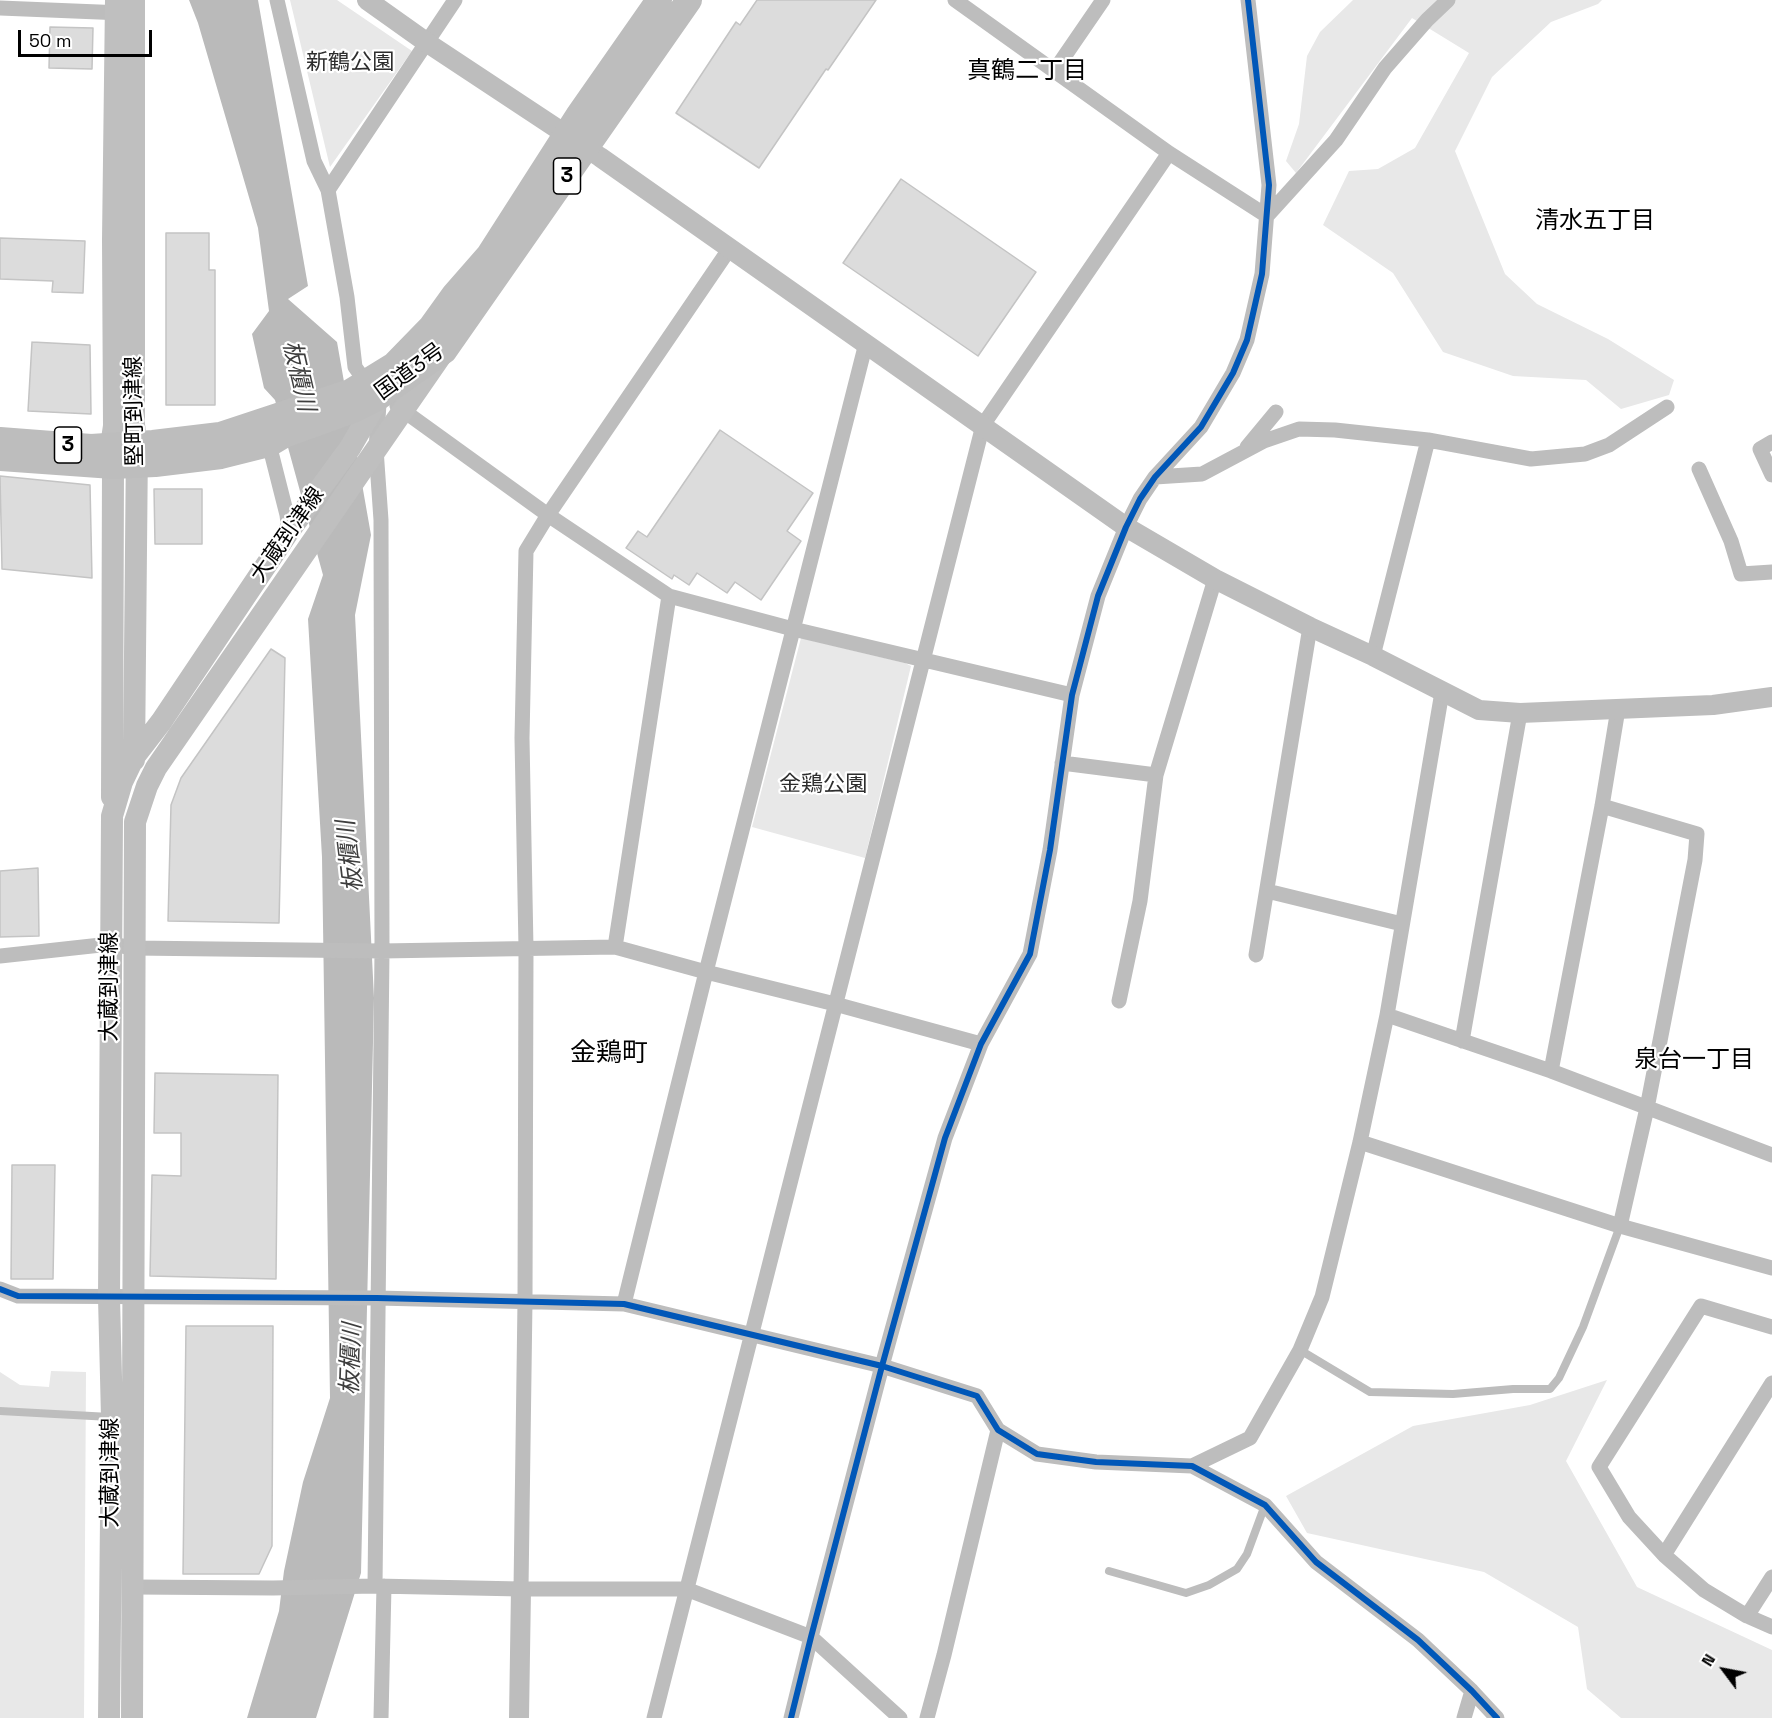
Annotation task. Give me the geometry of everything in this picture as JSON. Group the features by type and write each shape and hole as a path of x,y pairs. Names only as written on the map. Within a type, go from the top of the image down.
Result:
{"highway":[{"name":"国道3号","path":"0,459 221,456 362,396 444,351 576,142 659,0"},
{"name":"国道3号","path":"362,396 414,346 489,255 689,0"},
{"name":"国道3号","path":"0,440 91,447 124,456"}],"main road":[{"name":"堅町到津線","path":"125,6 113,240 114,426 124,456 135,822"},
{"name":"大蔵到津線","path":"132,1718 135,822 147,786 156,768 444,351"},
{"name":"大蔵到津線","path":"109,1718 112,1417 109,1298 112,816 122,782 134,757 161,722 293,526 350,448 362,396"},
{"name":"堅町到津線","path":"112,816 124,456"}],"street":[{"path":"277,0 314,161 328,190 347,297 355,367 376,449 381,520 382,951 377,1298 381,1718"},
{"path":"367,0 426,42 600,157 1126,527 1215,579 1442,692 1479,710 1520,713 1713,705 1772,697"},
{"path":"328,190 455,0"},
{"path":"955,0 1169,153 1267,216"},
{"path":"1055,70 1103,0"},
{"path":"791,1718 882,1366 945,1138 981,1044 1030,954 1050,850 1072,695 1098,596 1126,527 1155,477 1201,427 1233,373 1247,340 1262,274 1269,185 1248,0"},
{"path":"1267,216 1335,140 1385,68 1427,20 1448,0"},
{"path":"0,8 125,6"},
{"path":"654,1718 983,425 1169,153"},
{"path":"519,1718 525,1301 526,948 522,738 526,551 548,515 730,248"},
{"path":"624,1304 866,343"},
{"path":"362,396 402,410 548,515 669,596 793,629 1072,695"},
{"path":"1155,477 1202,474 1264,441 1299,429 1335,430 1428,440 1531,459 1585,454 1608,445 1667,407"},
{"path":"1244,451 1276,412"},
{"path":"277,431 287,515 293,526"},
{"path":"1372,656 1428,440"},
{"path":"1772,442 1760,449 1772,475"},
{"path":"1699,469 1731,541 1741,574 1772,572"},
{"path":"1119,1001 1140,901 1156,775 1215,579"},
{"path":"615,946 669,596"},
{"path":"1256,955 1311,627"},
{"path":"1192,1466 1250,1438 1300,1350 1322,1297 1360,1142 1387,1015 1442,692"},
{"path":"1551,1071 1602,806 1618,709"},
{"path":"1462,1041 1520,713"},
{"path":"1062,763 1156,775"},
{"path":"1602,806 1697,834 1695,860 1647,1108 1620,1226"},
{"path":"1267,891 1402,924"},
{"path":"0,956 110,944 134,948 382,951 568,949 615,946 981,1044"},
{"path":"1387,1015 1551,1071 1772,1155"},
{"path":"1360,1142 1620,1226 1772,1268"},
{"path":"0,1289 18,1296 377,1298 624,1304 882,1366 977,1396 998,1430 1037,1454 1096,1462 1192,1466 1265,1505 1316,1562 1418,1640 1497,1718"},
{"path":"1772,1327 1701,1306 1599,1467 1629,1517 1664,1555 1704,1590 1747,1616 1772,1627"},
{"path":"1664,1555 1772,1383"},
{"path":"927,1718 998,1430"},
{"path":"1747,1616 1772,1577"},
{"path":"134,1587 380,1586 686,1589 811,1637 900,1718"},
{"path":"1464,1718 1472,1691"}],"lane":[{"path":"1300,1350 1370,1392 1453,1394 1513,1389 1550,1389 1560,1378 1583,1327 1620,1226"},
{"path":"0,1411 112,1417"},
{"path":"1109,1571 1186,1593 1209,1585 1237,1569 1246,1554 1265,1505"}],"green space":[{"name":"新鶴公園","path":"290,0 337,0 412,51 330,167"},
{"path":"1353,0 1602,0 1598,4 1551,22 1492,77 1455,151 1505,274 1537,304 1608,339 1674,380 1669,395 1621,409 1586,380 1513,376 1443,352 1393,273 1323,225 1349,171 1378,169 1415,148 1469,53 1412,18 1296,173 1286,161 1299,124 1307,56 1320,32"},
{"name":"金鶏公園","path":"801,638 911,666 865,858 752,827"},
{"path":"51,1371 86,1372 84,1718 0,1718 0,1372 20,1385 49,1387"},
{"path":"1607,1380 1566,1461 1637,1587 1772,1650 1772,1718 1621,1718 1587,1689 1578,1627 1484,1572 1307,1533 1286,1496 1413,1426 1530,1405"}],"water":[{"name":"板櫃川","path":"189,0 258,0 308,286 288,299 337,342 371,535 355,615 374,998 361,1573 316,1718 247,1718 279,1611 284,1571 303,1482 330,1398 322,857 308,619 323,575 275,400 264,388 252,334 269,311 258,228 198,23"}],"building":[{"path":"757,0 876,0 759,168 676,113 736,22 740,25"},
{"path":"50,27 93,28 92,69 49,68"},
{"path":"901,179 1036,272 978,356 843,263"},
{"path":"166,233 209,233 209,270 215,270 215,405 166,405"},
{"path":"0,238 85,241 83,293 52,292 53,281 0,279"},
{"path":"32,342 90,345 91,414 28,411"},
{"path":"720,430 813,493 787,531 801,541 761,600 735,582 727,593 697,573 689,585 674,575 672,579 626,548 638,531 647,537"},
{"path":"0,476 90,485 92,578 2,569"},
{"path":"154,489 202,489 202,544 155,544"},
{"path":"271,649 285,658 279,923 168,921 171,805 181,778"},
{"path":"38,868 39,936 0,937 0,871"},
{"path":"155,1073 278,1075 276,1279 150,1276 152,1175 181,1176 181,1133 154,1133"},
{"path":"12,1165 55,1165 53,1279 11,1279"},
{"path":"186,1326 273,1326 272,1546 259,1574 183,1574"}],"cycle path":[{"path":"791,1718 882,1366 945,1138 981,1044 1030,954 1050,850 1072,695 1098,596 1140,499 1155,477 1201,427 1233,373 1247,340 1262,274 1269,185 1248,0"},
{"path":"0,1289 18,1296 377,1298 624,1304 882,1366 977,1396 998,1430 1037,1454 1096,1462 1192,1466 1265,1505 1316,1562 1418,1640 1497,1718"}],"district":[{"name":"真鶴二丁目","path":"1027,71"},
{"name":"清水五丁目","path":"1595,221"},
{"name":"金鶏町","path":"609,1054"},
{"name":"泉台一丁目","path":"1694,1060"}]}
